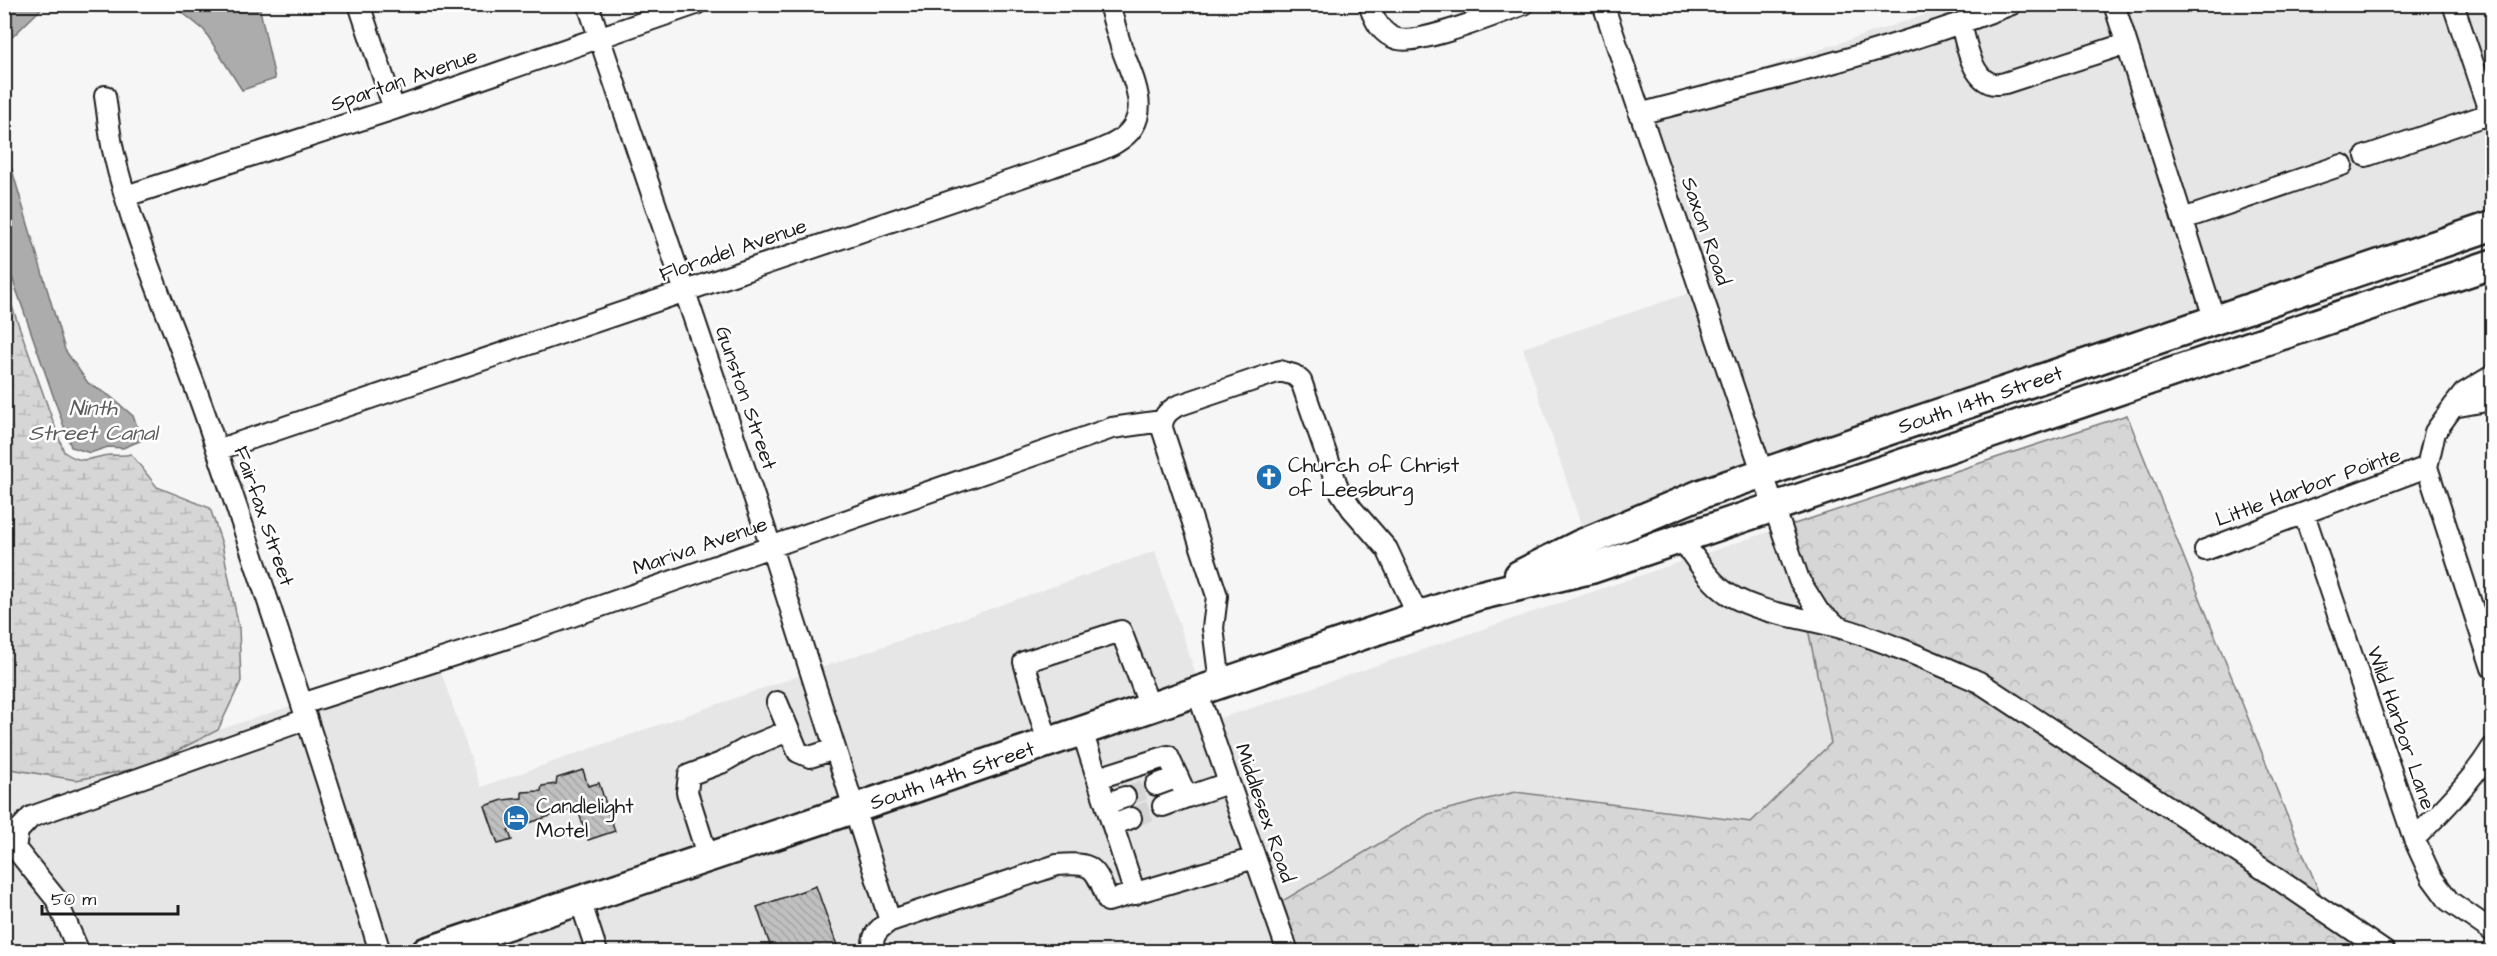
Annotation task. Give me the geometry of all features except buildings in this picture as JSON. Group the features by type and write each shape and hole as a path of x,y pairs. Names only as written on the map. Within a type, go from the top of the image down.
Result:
{"highway":[{"name":"South 14th Street","path":"1477,596 1579,545 1701,494 2493,226"},
{"name":"South 14th Street","path":"428,951 1477,596 1591,569 2493,264"}],"street":[{"path":"359,4 394,109"},
{"name":"Gunston Street","path":"588,4 771,547 890,921"},
{"name":"Spartan Avenue","path":"126,196 394,109 696,4"},
{"path":"1369,4 1374,19 1384,32 1396,39 1405,40 1427,36 1524,4"},
{"name":"Saxon Road","path":"1603,4 1799,580 1819,612 1839,627"},
{"path":"1639,114 1839,62 1961,24 2012,4"},
{"path":"2114,4 2215,321"},
{"path":"2366,156 2492,116 2453,4"},
{"name":"Floradel Avenue","path":"217,450 1051,167 1115,143 1128,134 1136,124 1139,108 1133,76 1111,5"},
{"path":"1961,24 1974,64 1981,77 1992,84 2005,83 2126,44"},
{"name":"Fairfax Street","path":"105,96 113,149 126,196 150,270 217,450 380,951"},
{"path":"2183,219 2342,165"},
{"path":"1162,421 1165,415 1177,406 1280,370 1294,375 1301,381 1338,488 1352,509 1387,549 1418,616"},
{"path":"2493,376 2464,393 2453,407 2435,432 2427,467 2493,668"},
{"path":"2453,407 2493,400"},
{"name":"Mariva Avenue","path":"79,951 56,899 15,848 18,831 31,817 304,712 535,629 1112,428 1162,421"},
{"name":"Middlesex Road","path":"1162,421 1162,428 1217,596 1209,687 1228,783 1288,951"},
{"name":"Little Harbor Pointe","path":"2205,550 2427,467"},
{"name":"Wild Harbor Lane","path":"2304,514 2414,839 2432,878 2449,902 2493,931"},
{"path":"1681,539 1711,578 1726,593 1754,607 1839,627 1935,662 1979,682 2385,951"},
{"path":"1048,742 1024,662 1121,631 1150,707"},
{"path":"777,702 798,752 804,756 816,756 835,749"},
{"path":"708,858 687,792 689,775 721,763 747,748 788,731"},
{"path":"1082,731 1106,804 1122,821 1135,894"},
{"path":"2414,839 2483,764 2493,748"},
{"path":"1098,778 1168,756 1187,797"},
{"path":"1156,785 1178,777"},
{"path":"1163,806 1228,783"},
{"path":"1106,804 1125,797"},
{"path":"874,951 875,934 890,921 1057,865 1081,863 1093,870 1108,901 1255,858"},
{"path":"580,900 597,951"}],"shaded area":[{"path":"1954,5 2492,5 2492,212 1583,531 1523,348 1702,289 1641,109"},
{"path":"1771,531 1789,584 1804,609 1831,743 1751,822 1515,792 1289,951 457,952 1204,698 1212,720 1237,713"},
{"path":"1155,551 1198,681 398,951 5,952 5,768 76,780 145,767 218,730 436,658 481,787"}],"green space":[{"path":"4,284 64,452 83,460 131,454 157,487 210,508 222,544 239,628 241,681 218,730 145,767 76,780 5,768"},
{"path":"2127,415 2321,896 1985,674 1939,653 1845,619 1827,605 1809,576 1791,525"},
{"path":"1804,609 1810,618 1839,640 1930,671 1973,690 2367,951 1289,952 1274,906 1429,814 1515,792 1751,822 1831,743"}],"water":[{"path":"5,4 45,4 45,5 5,44"},
{"path":"173,5 259,5 275,79 242,90 204,30"},
{"name":"Ninth Street Canal","path":"5,146 65,350 88,383 110,396 133,416 142,440 123,448 108,447 90,453 71,447 5,257"}],"tunnel":[{"path":"1125,797 1156,785"},
{"path":"1131,818 1163,806"}],"place":[{"name":"Church of Christ of Leesburg","path":"1269,477"},
{"name":"Candlelight Motel","path":"516,818"}]}
